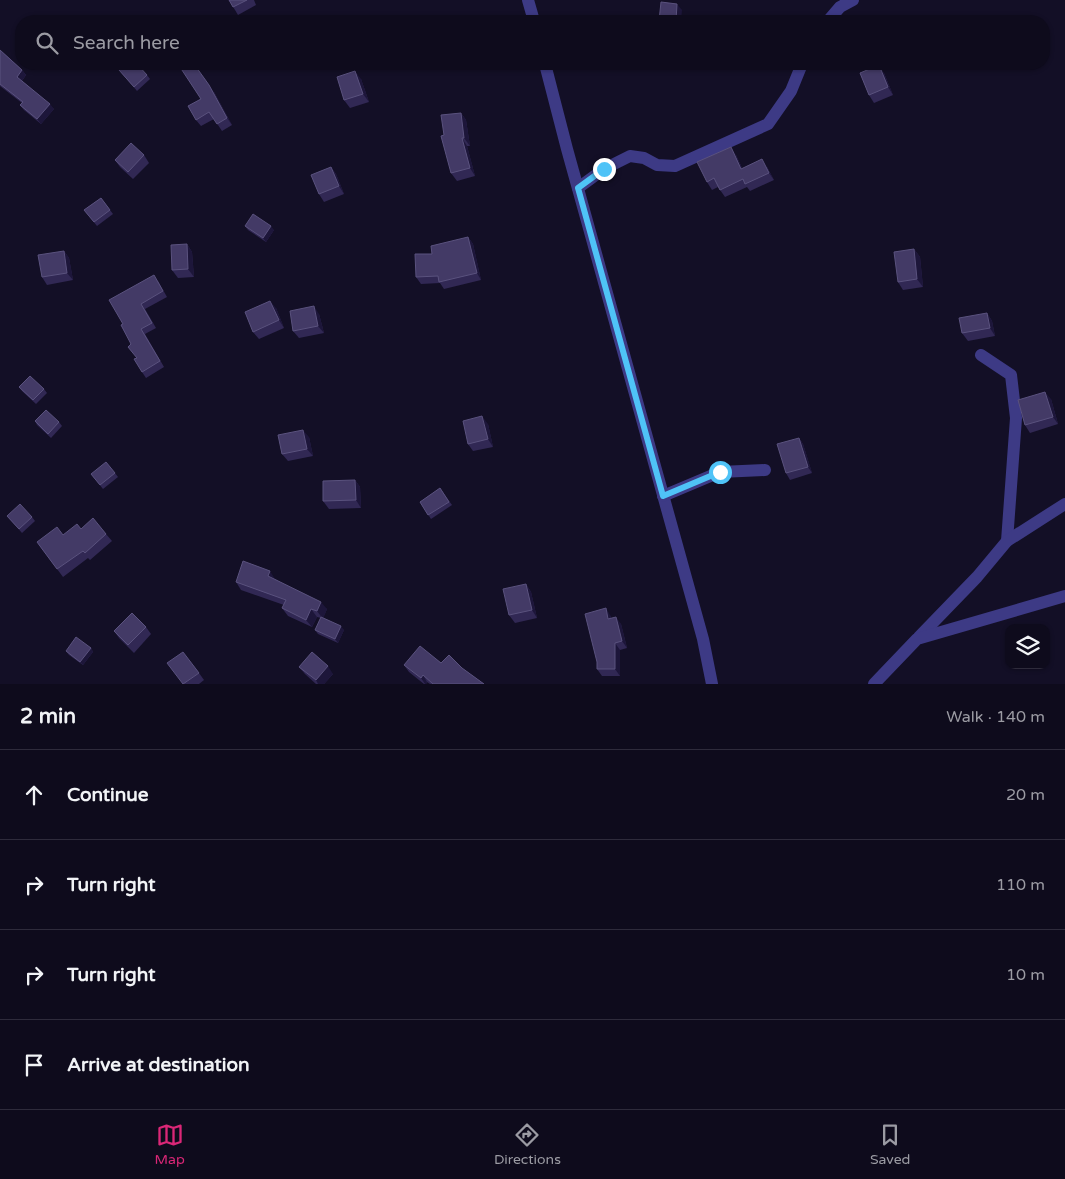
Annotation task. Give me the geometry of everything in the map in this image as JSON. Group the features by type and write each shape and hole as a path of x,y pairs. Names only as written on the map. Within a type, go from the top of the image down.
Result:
{"street":[{"path":"528,0 532,15"},
{"path":"833,15 840,7 852,0"},
{"path":"547,70 703,639 712,684"},
{"path":"578,188 604,169 630,156 644,158 657,165 675,166 768,124 791,91 800,70"},
{"path":"980,356 1011,375 1016,418 1007,540"},
{"path":"663,496 720,472 765,470"},
{"path":"874,684 977,577 1007,540 1065,504"},
{"path":"917,639 1065,596"}],"building":[{"path":"229,0 247,0 233,7"},
{"path":"661,2 677,4 676,15 660,15"},
{"path":"0,50 15,64 15,70 22,70 17,77 50,104 37,119 20,105 23,102 0,84"},
{"path":"119,70 142,70 147,75 134,87"},
{"path":"182,70 198,70 227,118 217,124 209,112 196,120 188,106 201,99"},
{"path":"867,70 881,70 888,87 869,95 860,73"},
{"path":"355,71 363,94 344,100 337,77"},
{"path":"461,113 464,138 462,138 470,168 451,173 441,136 444,135 441,115"},
{"path":"131,143 144,155 128,172 115,160"},
{"path":"731,147 741,169 762,159 769,173 745,184 743,179 720,190 714,178 707,182 697,162"},
{"path":"331,167 339,186 319,194 311,175"},
{"path":"101,198 110,210 94,222 84,210"},
{"path":"253,214 271,226 263,238 245,226"},
{"path":"468,237 477,273 439,282 438,276 416,277 415,254 432,254 431,246"},
{"path":"187,244 188,269 172,270 171,245"},
{"path":"914,249 917,279 898,282 894,252"},
{"path":"64,251 67,273 42,277 38,255"},
{"path":"154,275 163,291 141,304 152,323 141,329 160,361 142,372 134,359 137,358 128,347 131,344 121,325 123,324 109,300"},
{"path":"270,301 279,320 253,332 245,312"},
{"path":"314,306 318,326 293,331 290,311"},
{"path":"987,313 990,328 962,333 959,318"},
{"path":"30,376 44,389 33,400 19,387"},
{"path":"1045,392 1053,417 1025,425 1018,400"},
{"path":"46,410 59,422 48,434 35,421"},
{"path":"482,416 488,439 468,444 463,421"},
{"path":"303,430 307,449 282,454 278,435"},
{"path":"799,438 808,467 786,473 777,444"},
{"path":"106,462 115,473 100,485 91,474"},
{"path":"355,480 356,500 323,501 323,481"},
{"path":"440,488 449,502 428,515 420,502"},
{"path":"20,504 32,517 19,529 7,516"},
{"path":"93,518 106,534 85,553 83,551 57,569 37,542 57,527 63,535 77,524 81,529"},
{"path":"243,561 270,571 268,576 321,602 317,611 311,609 306,620 282,608 286,600 236,582"},
{"path":"526,584 532,610 509,615 503,589"},
{"path":"606,608 608,619 616,617 622,641 615,643 615,669 597,669 585,614"},
{"path":"132,613 146,627 128,645 114,631"},
{"path":"321,617 341,626 335,639 315,630"},
{"path":"76,637 91,648 80,662 66,651"},
{"path":"420,646 441,663 449,655 462,668 484,684 433,684 423,675 421,678 404,665"},
{"path":"183,652 199,673 183,684 167,663"},
{"path":"312,652 328,666 316,680 299,667"}],"route":[{"path":"604,169 578,188 663,496 720,472"}]}
